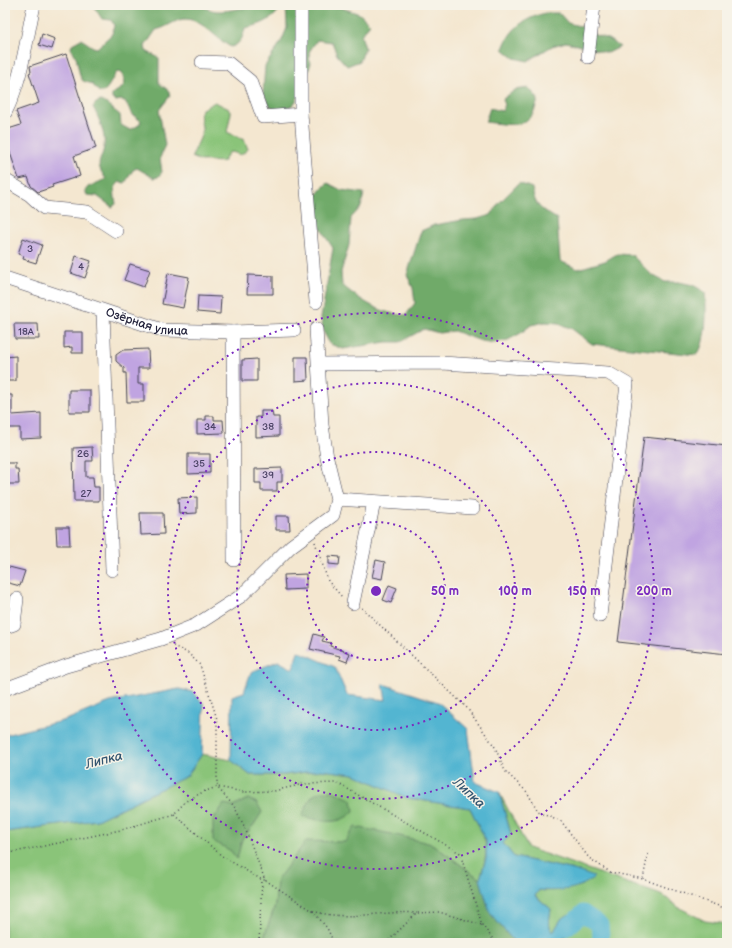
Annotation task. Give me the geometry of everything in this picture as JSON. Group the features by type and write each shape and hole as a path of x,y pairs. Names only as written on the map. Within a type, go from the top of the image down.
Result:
{"street":[{"path":"5,113 13,95 21,70 34,5"},
{"path":"300,5 301,114 316,302"},
{"path":"588,57 594,5"},
{"path":"202,62 228,63 250,81 263,116 301,114"},
{"path":"5,180 30,195 44,208 87,212 116,231"},
{"name":"Озёрная улица","path":"5,278 162,330 233,332 294,330"},
{"path":"103,311 112,570"},
{"path":"5,689 66,666 167,637 196,625 241,596 291,546 333,515 337,499 327,458 322,425 316,329"},
{"path":"233,332 234,560"},
{"path":"319,364 442,363 608,373 627,384 600,616"},
{"path":"337,499 473,508"},
{"path":"353,603 374,502"},
{"path":"5,627 14,624 17,599"}],"path":[{"path":"310,531 320,553 328,581 340,596 366,610 467,708 495,747 505,771 527,792 538,811 561,821 589,858 610,872 643,879 727,909"},
{"path":"167,637 172,646 188,653 200,665 217,719 217,787 234,806 245,828 265,880"},
{"path":"5,854 121,830 174,814 186,802 202,792 217,787 244,792 274,791 303,784 337,784 460,852 482,925 496,943"},
{"path":"174,814 222,856 262,880 265,880 313,911 328,916 351,917 381,913 439,912 482,925"},
{"path":"643,879 648,854"},
{"path":"259,943 262,880"},
{"path":"313,911 327,928 334,943"},
{"path":"386,943 418,913"}],"green space":[{"path":"93,5 197,6 217,11 266,6 274,7 279,10 276,14 264,22 245,28 241,40 231,47 200,24 186,19 179,20 156,30 145,46 146,51 159,58 159,83 169,91 170,96 159,110 165,145 160,158 162,172 158,177 154,178 137,168 133,170 125,183 120,182 117,184 115,189 116,204 112,207 97,196 87,195 85,191 88,187 106,179 99,166 104,147 104,137 100,121 93,107 96,103 101,101 106,104 120,115 121,125 130,130 139,125 141,121 133,115 125,101 116,101 112,99 112,94 122,88 125,83 122,73 117,72 103,92 99,92 92,84 83,81 80,76 76,57 71,48 72,44 81,39 97,48 112,34 114,25 111,20 102,19"},
{"path":"286,5 333,5 360,14 370,24 361,35 365,48 360,61 347,66 337,55 332,42 317,40 309,52 310,66 301,93 293,105 280,111 270,106 263,94 265,66 281,42 287,28"},
{"path":"545,13 559,13 568,23 583,27 595,35 608,39 620,47 608,53 566,42 552,46 528,61 514,58 503,49 510,35 519,25 524,21"},
{"path":"529,88 538,99 531,117 519,124 485,122 490,108 502,111 505,105 503,99 515,90"},
{"path":"215,102 229,109 231,113 227,132 244,140 248,149 241,155 232,152 228,153 224,161 201,161 192,157 202,134 201,112 202,109"},
{"path":"328,183 341,190 364,193 361,207 351,218 349,245 341,272 342,285 372,306 388,312 406,315 415,303 413,288 407,275 421,231 434,225 477,219 491,215 499,203 519,183 532,188 537,204 557,219 560,261 578,269 605,261 617,254 632,255 652,275 665,282 679,282 693,285 705,292 706,325 703,342 700,349 697,355 592,344 572,329 558,323 545,322 531,325 521,333 508,340 495,343 481,341 454,331 439,333 424,329 400,342 386,342 343,349 330,344 323,331 321,318 333,248 318,222 315,208 318,193"},
{"path":"202,754 231,760 250,775 284,775 321,770 354,774 407,798 470,808 483,835 486,849 480,879 432,844 345,842 277,880 275,906 264,937 264,943 5,943 5,832 97,820 187,776","holes":["248,799 255,823 242,839 237,858 231,851 234,806"]},
{"path":"322,791 333,791 352,800 354,811 348,816 336,821 316,820 302,816 312,796"},
{"path":"499,792 528,848 664,896 678,907 705,921 727,924 727,943 564,943 564,938 582,913 582,909 562,918 553,932 549,924 551,909 535,896 539,890 546,891 574,870 514,857 503,843 511,834"},
{"path":"248,799 257,803 262,812 242,839 237,859 231,851 213,841 213,820 224,804 234,806"},
{"path":"355,827 432,844 480,879 490,913 515,943 264,943 264,937 275,906 277,880 306,841 345,842"}],"water":[{"path":"298,651 335,667 347,695 386,700 383,684 438,702 468,729 475,782 499,792 511,834 503,843 514,857 574,870 594,877 582,885 568,889 553,891 539,890 535,896 551,909 549,924 553,932 562,918 582,908 583,913 564,938 564,943 515,943 490,913 480,879 486,858 486,841 470,808 407,798 354,774 321,770 284,775 250,775 231,760 232,696 244,692 251,672 278,661 293,669"},
{"path":"179,689 193,692 204,704 202,754 187,776 97,820 5,832 5,735 66,720 110,702"}],"building":[{"path":"42,34 55,39 52,49 39,45"},
{"path":"66,54 96,148 74,156 80,176 52,185 53,187 38,192 31,186 28,177 19,179 5,138 5,130 21,125 16,111 39,103 29,73 31,72 30,66"},
{"path":"23,238 42,245 36,263 23,259 24,256 18,254"},
{"path":"76,256 91,261 85,278 71,273"},
{"path":"130,264 150,270 144,287 124,280"},
{"path":"168,273 189,277 183,308 162,304"},
{"path":"248,275 273,276 273,294 247,294"},
{"path":"198,296 221,297 220,314 197,312"},
{"path":"14,324 38,324 39,339 15,339"},
{"path":"64,332 83,332 83,353 72,353 72,347 64,348"},
{"path":"148,349 149,368 138,368 138,384 144,384 144,402 127,402 126,373 124,373 124,368 116,361 116,355 123,350"},
{"path":"16,356 16,381 8,381 8,375 5,375 5,357"},
{"path":"295,357 307,357 308,380 295,381"},
{"path":"257,359 257,381 242,381 242,360"},
{"path":"69,390 90,390 90,412 69,412"},
{"path":"5,395 12,395 12,415 41,413 41,438 20,439 20,428 5,428"},
{"path":"261,411 272,411 273,417 279,417 279,436 256,437 256,417 261,417"},
{"path":"206,416 214,416 214,420 223,420 224,433 197,434 197,420 206,420"},
{"path":"644,437 727,446 727,654 618,642"},
{"path":"92,447 93,461 86,461 86,477 93,477 94,487 99,487 99,501 74,501 73,448"},
{"path":"188,454 210,454 210,473 188,474"},
{"path":"5,463 15,463 15,469 18,469 19,484 5,484"},
{"path":"282,468 282,482 277,482 277,491 261,491 261,483 255,483 255,469"},
{"path":"197,497 197,513 179,514 178,498"},
{"path":"140,513 163,513 164,534 141,535"},
{"path":"276,516 289,516 290,530 276,530"},
{"path":"56,527 69,527 70,545 57,545"},
{"path":"329,556 340,557 339,565 329,564"},
{"path":"376,560 385,562 382,579 372,577"},
{"path":"5,566 25,571 20,586 5,582"},
{"path":"306,574 306,589 285,590 284,575"},
{"path":"389,585 397,588 391,603 383,600"},
{"path":"314,634 324,637 322,641 331,643 330,646 350,653 347,662 339,659 340,656 310,649"}],"waterway":[{"name":"Липка","path":"566,928 583,913 600,925 600,943"}]}
